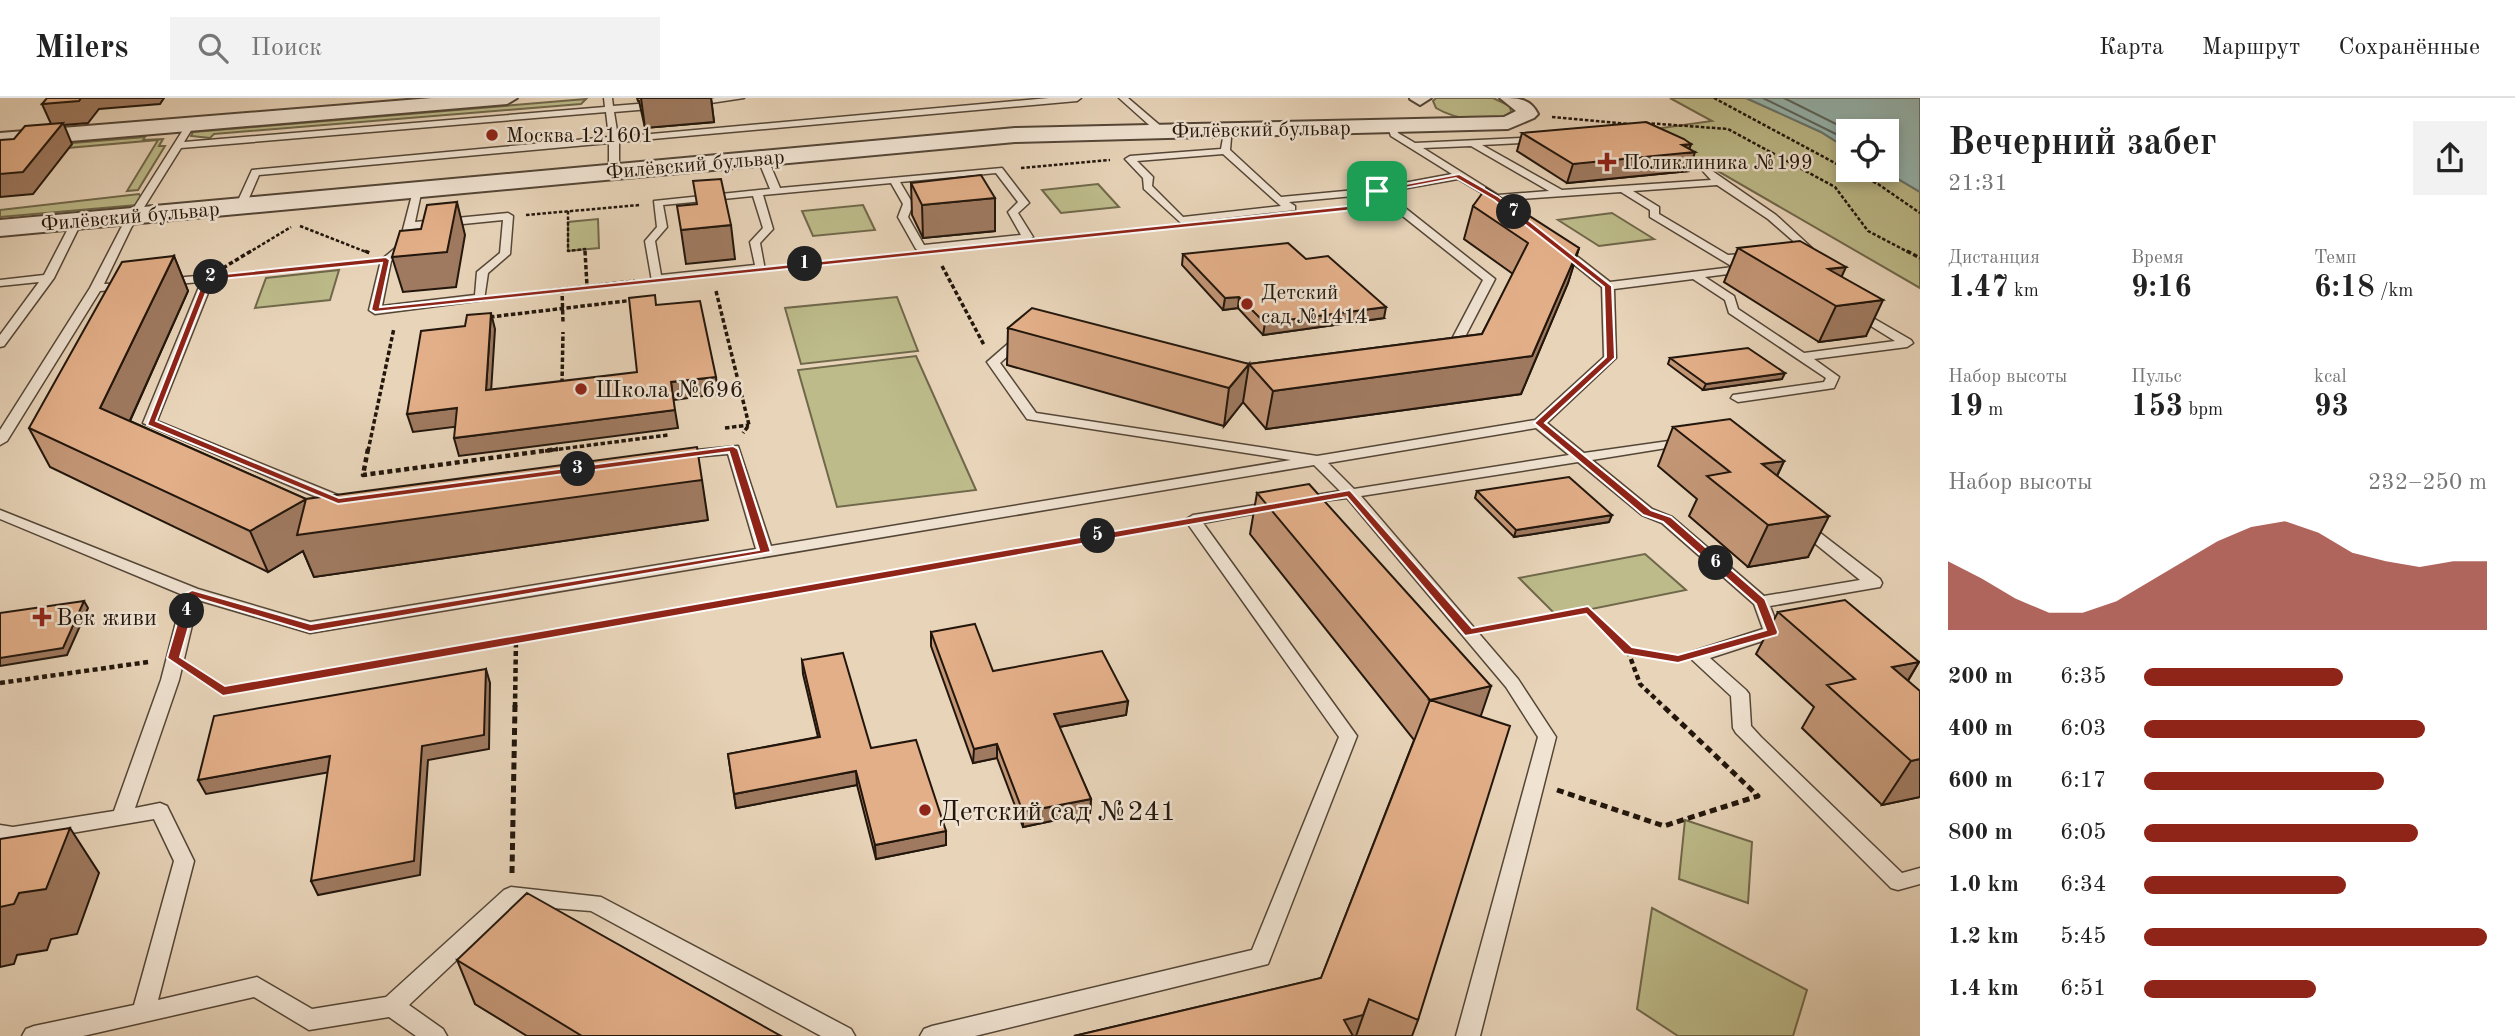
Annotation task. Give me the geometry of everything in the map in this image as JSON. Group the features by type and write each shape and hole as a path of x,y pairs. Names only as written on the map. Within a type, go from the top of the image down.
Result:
{"street":[{"path":"0,140 507,98"},
{"name":"Филёвский бульвар","path":"0,228 1015,135 1160,130 1224,141 1392,127 1495,124 1518,120 1527,114 1524,106 1510,98"},
{"name":"Филёвский бульвар","path":"1420,100 1441,117 1495,124"},
{"name":"Филёвский бульвар","path":"1392,127 1418,119 1420,100"}],"lane":[{"path":"608,98 614,140 614,171"},
{"path":"179,145 740,98"},
{"path":"241,205 255,172 1077,98"},
{"path":"1123,98 1160,130"},
{"path":"0,441 96,288 133,215 191,124"},
{"path":"1392,127 1394,134 1457,176 1497,198 1517,214"},
{"path":"1413,146 1555,138"},
{"path":"1224,141 1279,200 1291,208 1181,220 1147,187 1148,177 1130,159 1224,141"},
{"path":"1665,143 1705,168 1718,182 1772,217 1807,248 1780,252"},
{"path":"1474,144 1559,193"},
{"path":"762,158 776,191"},
{"path":"757,193 768,229 755,242 761,268 656,279 650,241 662,227 658,203 776,191 999,170 1024,203 1013,212 1028,237 921,248 903,217 908,204 894,180"},
{"path":"1279,200 1377,191 1457,176"},
{"path":"1497,198 1718,182"},
{"path":"1547,238 1608,286 1750,269 1726,259 1654,215 1655,209 1620,188"},
{"path":"408,226 508,216 505,254 483,272 480,298 375,310 386,260 404,246 408,226 417,189"},
{"path":"1377,191 1489,279 1446,361 1433,363"},
{"path":"0,343 48,278 77,220"},
{"path":"1726,259 1766,253"},
{"path":"1695,275 1730,298 1733,311 1833,377 1829,385 1738,398"},
{"path":"0,283 48,278"},
{"path":"96,288 208,278 150,423 338,501 366,498"},
{"path":"0,514 192,593 310,628 1539,423 1610,358 1608,286"},
{"path":"1802,357 1907,343 1854,311 1854,302 1843,295"},
{"path":"1043,336 1030,333 993,362 1032,416 1317,460 1350,493 1512,683 1547,737 1468,1036"},
{"path":"1539,423 1647,512 1667,520 1761,602 1772,632 1697,656"},
{"path":"932,1036 1260,957 1348,736 1193,520 1699,439"},
{"path":"665,458 733,449 765,552"},
{"path":"1761,602 1874,583 1800,524 1797,513"},
{"path":"122,817 170,680 173,658 192,593"},
{"path":"1797,596 1818,613"},
{"path":"1697,656 1740,694 1742,728 1754,742 1898,882 1920,876"},
{"path":"0,833 13,835 160,811 184,860 143,1013"},
{"path":"34,1036 257,987 309,1020 392,1006 511,896 594,903 843,1036"},
{"path":"392,1006 435,1036"}],"path":[{"path":"1714,98 1766,123 1799,146 1836,164"},
{"path":"1552,117 1631,124"},
{"path":"1642,124 1728,129 1835,187 1868,231 1920,258"},
{"path":"999,170 1130,159"},
{"path":"1874,182 1920,213"},
{"path":"508,216 658,203"},
{"path":"568,211 568,251 585,249 587,286"},
{"path":"208,278 296,224 303,217"},
{"path":"296,224 386,260"},
{"path":"1046,240 1170,227"},
{"path":"761,268 908,254"},
{"path":"208,278 386,260"},
{"path":"941,264 993,362"},
{"path":"480,298 656,279"},
{"path":"562,289 563,322"},
{"path":"704,292 717,291 749,425 733,449"},
{"path":"484,317 640,299"},
{"path":"405,327 392,328 363,475 680,434"},
{"path":"562,391 563,332"},
{"path":"721,428 749,425"},
{"path":"0,683 173,658 223,691 1193,520"},
{"path":"1469,633 1588,610 1628,651 1640,684 1758,796 1664,826 1534,782"},
{"path":"511,896 516,639"},
{"path":"1628,651 1678,659 1697,656"}],"shaded area":[{"path":"1436,98 1493,98 1510,106 1511,112 1494,119 1463,118 1436,108 1433,101"},
{"path":"1670,98 1746,98 1836,141 1836,182 1899,182 1899,180 1920,192 1920,288 1647,130 1712,121"},
{"path":"586,99 581,104 214,134 210,138 191,136 193,132"},
{"path":"145,137 143,140 163,139 159,146 165,146 138,190 127,191 158,140 0,154 0,149"},
{"path":"1098,184 1119,207 1061,213 1042,190"},
{"path":"139,194 142,198 137,205 0,217 0,210"},
{"path":"863,205 875,230 813,236 802,211"},
{"path":"1612,213 1654,239 1599,246 1558,220"},
{"path":"598,219 599,248 568,251 568,222"},
{"path":"339,270 330,300 255,308 266,278"},
{"path":"897,297 918,351 801,364 785,308"},
{"path":"916,356 976,490 837,507 798,370"},
{"path":"1645,554 1686,590 1557,616 1519,578"},
{"path":"1685,820 1752,842 1748,903 1679,879"},
{"path":"1652,908 1807,990 1793,1036 1678,1036 1637,1009"}],"water":[{"path":"1746,98 1920,98 1920,192 1899,180 1899,119 1836,119 1836,141"}],"building":[{"path":"47,98 81,98 79,101 42,104"},
{"path":"1646,122 1684,139 1691,144 1682,145 1695,152 1573,164 1522,133"},
{"path":"63,123 23,172 0,174 0,140 14,139 25,126"},
{"path":"981,175 995,198 922,205 911,183"},
{"path":"721,179 731,225 681,230 677,206 697,204 693,181"},
{"path":"1486,188 1579,248 1532,356 1273,391 1249,364 1482,334 1528,243 1473,206"},
{"path":"457,202 447,252 392,257 400,231 421,229 427,205"},
{"path":"1800,241 1846,267 1828,269 1883,300 1836,306 1738,248"},
{"path":"1288,243 1306,259 1328,256 1386,307 1265,323 1239,297 1225,298 1183,254"},
{"path":"174,256 100,408 306,499 250,531 29,428 122,262"},
{"path":"655,295 656,305 700,301 716,377 671,382 675,410 454,438 457,408 407,414 421,331 465,326 467,315 491,313 486,390 637,372 629,298"},
{"path":"1032,308 1249,364 1229,388 1008,328"},
{"path":"1748,348 1785,373 1706,384 1670,358"},
{"path":"1730,419 1784,461 1762,464 1829,516 1768,525 1707,476 1730,472 1673,427"},
{"path":"697,447 702,480 297,535 306,499"},
{"path":"1569,477 1612,515 1516,530 1477,491"},
{"path":"1309,484 1491,686 1430,700 1257,493"},
{"path":"1845,600 1919,662 1892,667 1920,691 1920,759 1911,761 1827,685 1855,679 1778,612"},
{"path":"84,601 63,648 0,658 0,613"},
{"path":"975,624 993,671 1102,651 1128,701 1054,714 1091,799 1023,812 997,744 974,749 931,632"},
{"path":"843,653 871,748 916,740 946,831 875,845 856,771 734,794 728,754 820,737 802,660"},
{"path":"486,669 484,735 422,746 414,861 311,881 330,756 198,780 214,716"},
{"path":"1430,700 1510,726 1418,1020 1369,999 1363,1015 1344,1020 1353,1036 1074,1036 1321,978"},
{"path":"70,828 46,889 19,893 14,904 0,907 0,839"},
{"path":"527,893 781,1036 582,1036 457,960"}],"place":[{"name":"Москва 121601","path":"492,135"},
{"name":"Поликлиника №199","path":"1607,162"},
{"name":"Детский сад №1414","path":"1247,304"},
{"name":"Школа №696","path":"581,389"},
{"name":"Век живи","path":"42,617"},
{"name":"Детский сад №241","path":"925,810"}],"route":[{"path":"1457,176 1497,198 1608,286 1610,358 1539,423 1647,512 1667,520 1761,602 1772,632 1697,656 1678,659 1628,651 1588,610 1469,633 1350,493 223,691 173,658 192,593 310,628 765,552 733,449 338,501 150,423 208,278 386,260 375,310 1392,203 1377,191 1457,176"}]}
